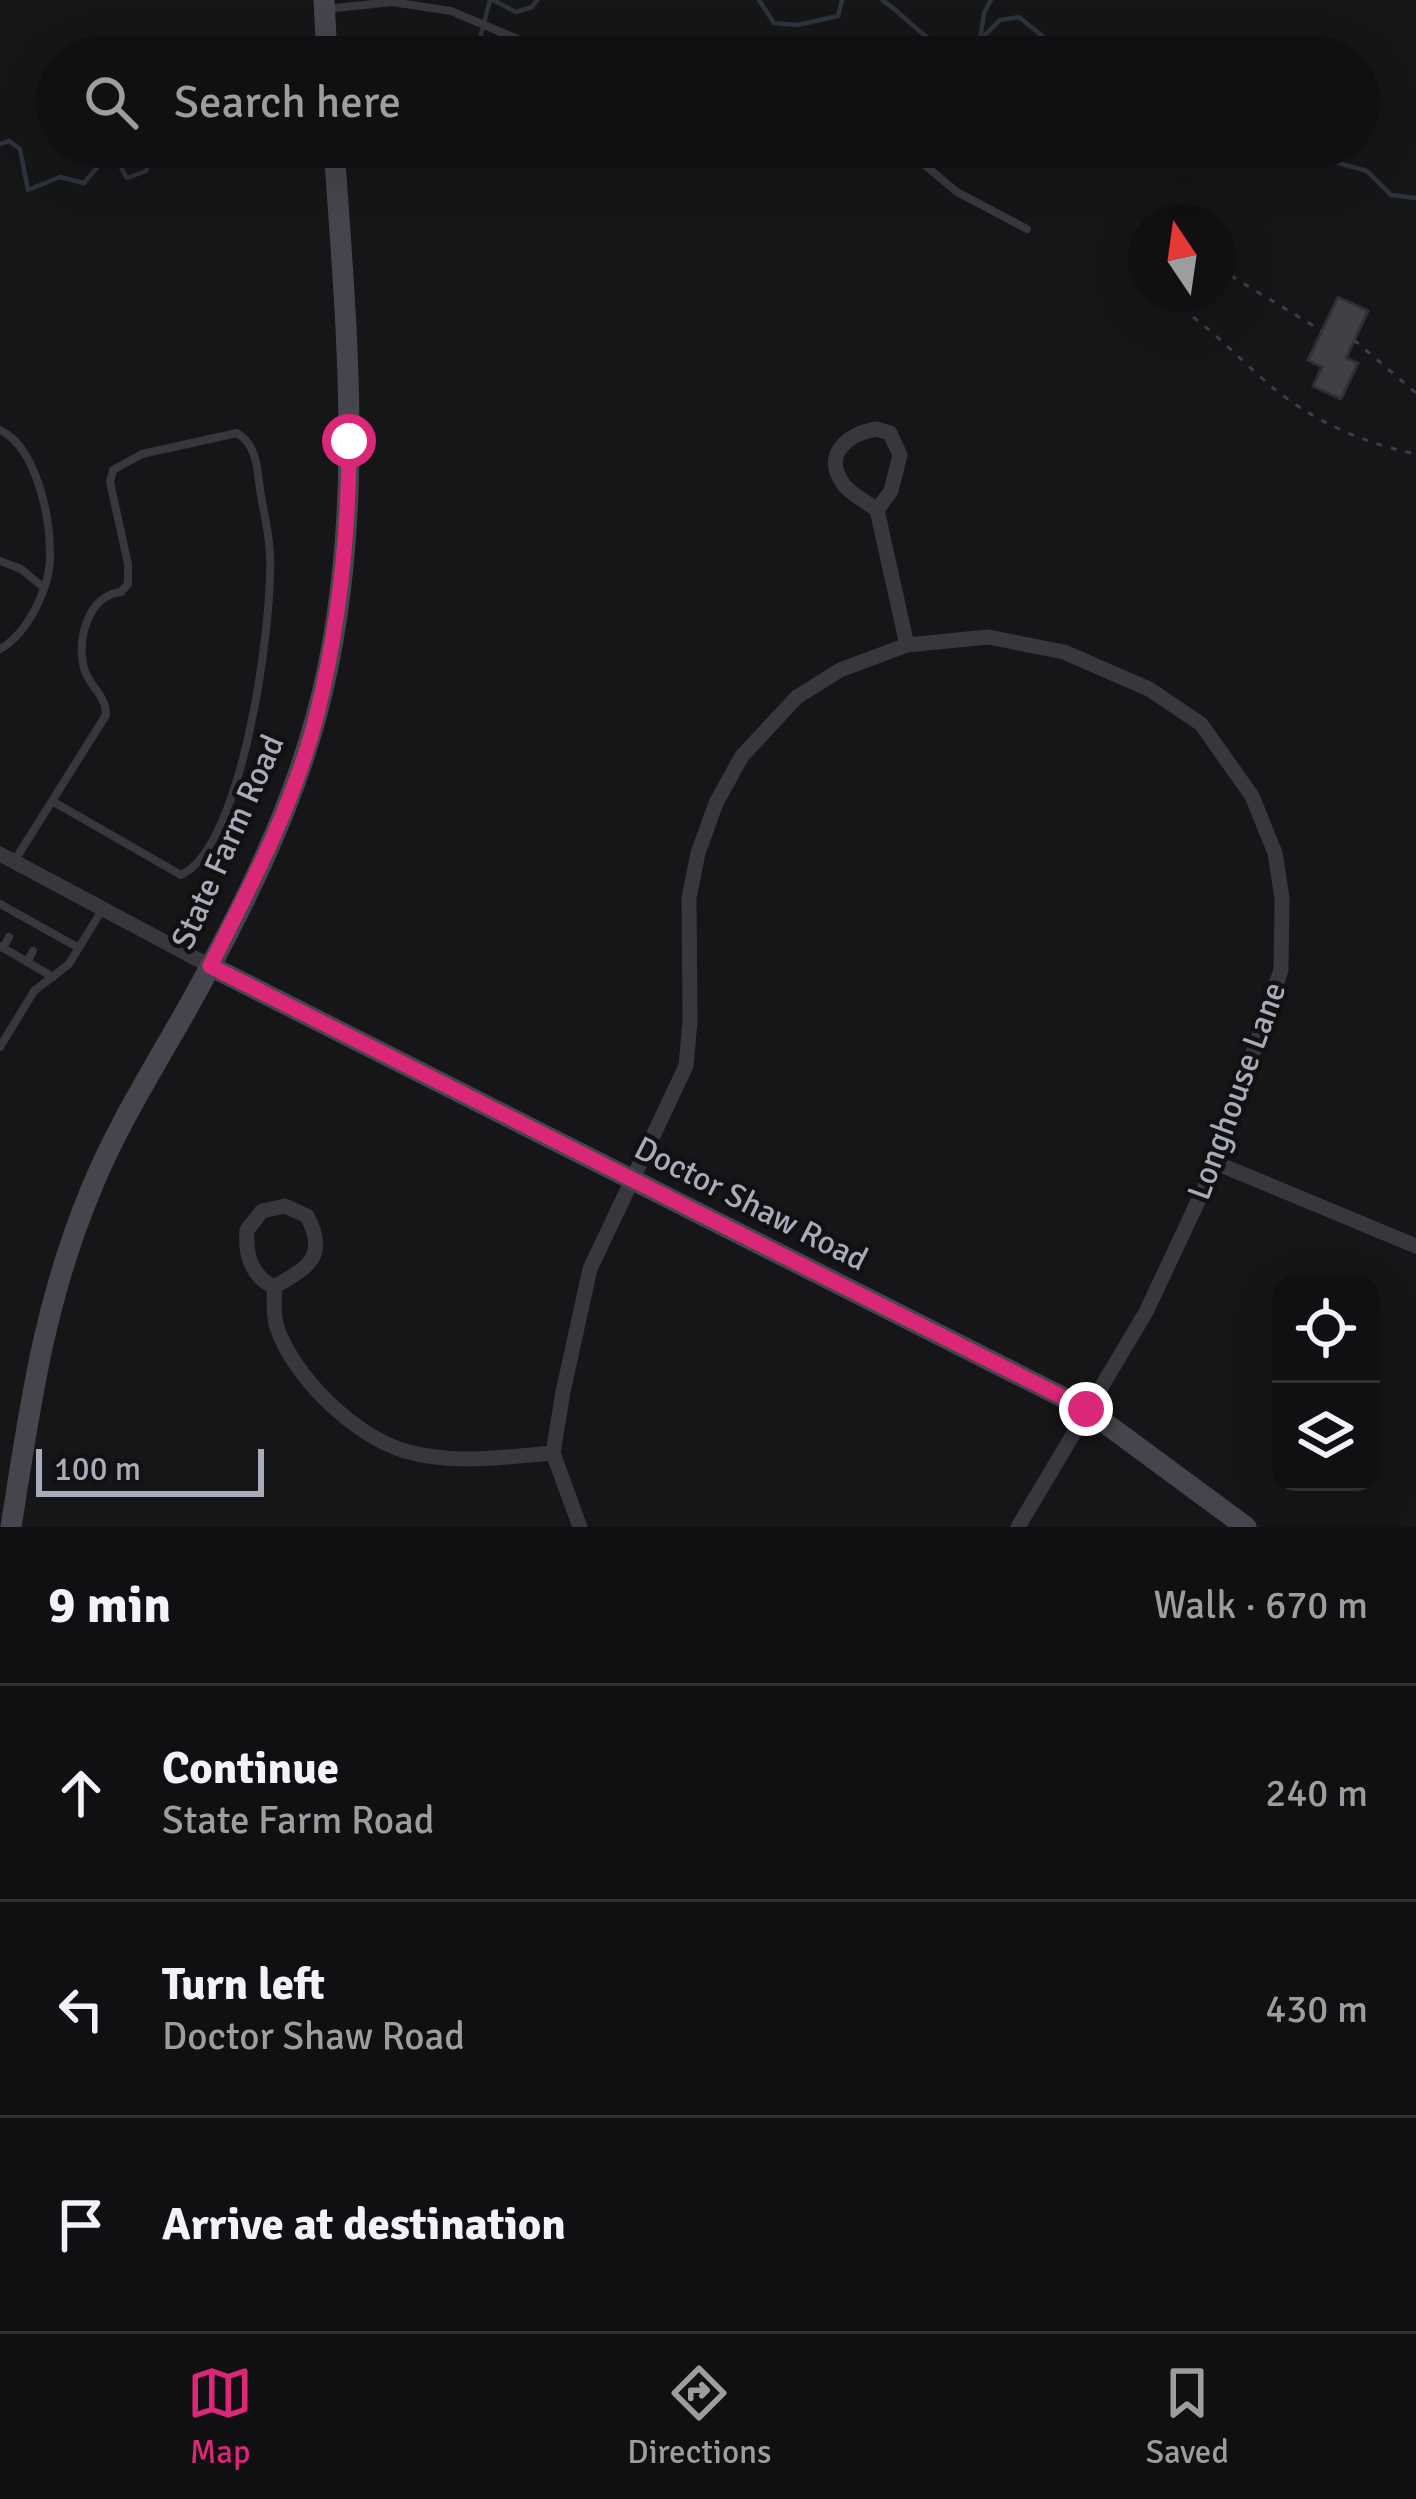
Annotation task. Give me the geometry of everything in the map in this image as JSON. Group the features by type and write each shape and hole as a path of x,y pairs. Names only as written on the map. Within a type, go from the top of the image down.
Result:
{"main road":[{"path":"324,4 326,36"},
{"name":"State Farm Road","path":"10,1527 40,1344 58,1277 91,1189 265,857 317,714 340,589 349,480 335,168"},
{"name":"Doctor Shaw Road","path":"210,966 1086,1409 1246,1527"}],"street":[{"path":"877,510 891,490 900,454 890,433 876,429 848,437 837,450 836,460 846,487 877,510 908,645"},
{"name":"Longhouse Lane","path":"553,1454 590,1269 686,1066 689,898 716,802 742,756 797,697 867,657 908,645 988,637 1064,652 1149,689 1202,724 1252,796 1275,854 1282,898 1281,970 1216,1162 1146,1312 1018,1527"},
{"path":"5,860 210,966"},
{"path":"1216,1162 1416,1246"},
{"path":"285,1206 307,1216 317,1244 310,1263 274,1287 258,1276 251,1263 247,1230 262,1211 285,1206"},
{"path":"274,1287 275,1321 288,1352 325,1400 356,1425 403,1451 463,1459 553,1454 580,1527"}],"lane":[{"path":"324,4 392,2 451,11 506,36"},
{"path":"929,168 957,191 1027,229"},
{"path":"0,430 13,436 30,456 51,554 44,588 14,641 0,649"},
{"path":"5,860 52,801 106,715 106,704 85,672 84,648 93,604 128,584 110,482 113,470 142,454 237,433 248,440 255,457 270,551 269,588 249,742 222,820 191,870 181,875 52,801"},
{"path":"0,561 21,569 44,588"},
{"path":"0,904 79,948"},
{"path":"0,1047 34,991 69,964 102,909"},
{"path":"16,926 21,916"},
{"path":"40,940 46,929"},
{"path":"9,938 2,947 52,977"},
{"path":"27,962 33,951"}],"path":[{"path":"1236,279 1322,331"},
{"path":"1193,317 1302,408 1342,431 1416,454"},
{"path":"1354,340 1416,393"}],"building":[{"path":"1338,297 1368,311 1346,358 1358,363 1341,399 1313,386 1322,367 1308,360"}],"waterway":[{"path":"481,36 490,0"},
{"path":"493,0 516,12 537,0"},
{"path":"759,0 774,23 797,25 838,16 842,0"},
{"path":"882,0 927,36"},
{"path":"981,36 991,0"},
{"path":"984,36 1000,20 1019,17 1042,36"},
{"path":"0,144 9,141 20,149 28,190 60,177 84,183 97,168"},
{"path":"121,168 127,178 147,168"},
{"path":"1356,168 1367,171 1391,195 1416,198"}],"route":[{"path":"349,441 340,589 317,714 265,857 210,966 1086,1409"}]}
